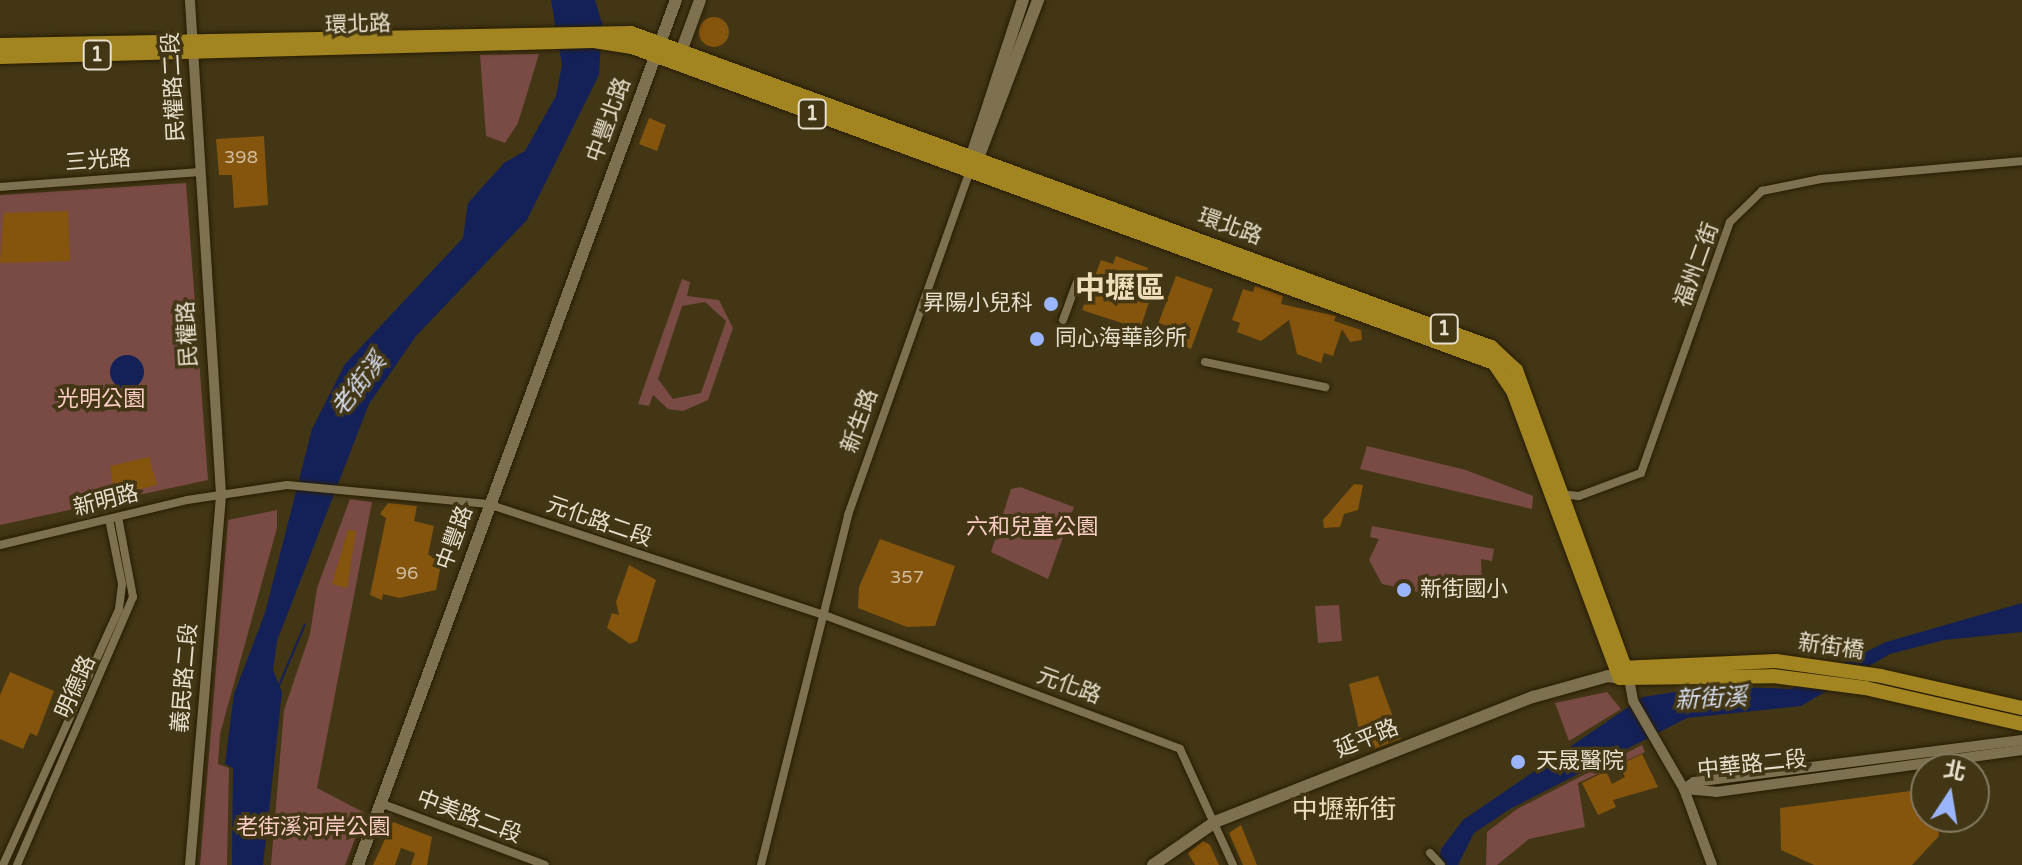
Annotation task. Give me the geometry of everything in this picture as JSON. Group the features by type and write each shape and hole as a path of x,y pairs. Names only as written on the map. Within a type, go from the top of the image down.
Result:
{"main road":[{"name":"中豐北路","path":"591,225 676,0"},
{"path":"682,49 700,0"},
{"name":"新生路","path":"973,162 1023,0"},
{"path":"973,162 1038,0"},
{"name":"環北路","path":"193,46 611,36 657,48 973,162"},
{"name":"1","path":"0,45 193,46"},
{"name":"1","path":"0,57 193,46"},
{"name":"環北路","path":"657,48 682,49 1101,211 1504,355 1516,370 1564,495 1621,676"},
{"name":"中豐路","path":"358,865 591,225"},
{"name":"環北路","path":"1236,260 1494,363 1513,391 1547,491 1621,676"},
{"name":"延平路","path":"1153,865 1215,822 1533,697 1621,676 1774,668"},
{"name":"新街橋","path":"1774,668 1881,676 2022,708"},
{"name":"新街橋","path":"1774,668 2022,724"}],"street":[{"name":"民權路二段","path":"190,0 199,172"},
{"name":"福州二街","path":"1564,495 1579,496 1641,473 1730,222 1762,191 1821,179 2022,161"},
{"name":"新生路","path":"761,865 848,515 973,162"},
{"name":"三光路","path":"0,187 199,172"},
{"name":"民權路","path":"199,172 221,494"},
{"path":"1063,320 1077,282"},
{"path":"1205,362 1325,387"},
{"name":"元化路二段","path":"221,494 287,485 357,489 488,504 824,615"},
{"path":"1547,491 1564,495"},
{"name":"新明路","path":"0,545 221,494"},
{"name":"義民路二段","path":"190,865 221,494"},
{"name":"明德路","path":"3,865 119,609 122,584 114,518"},
{"name":"明德路","path":"17,865 133,597 114,518"},
{"name":"元化路","path":"824,615 1180,749 1233,865"},
{"path":"1621,676 1684,789 1712,865"},
{"name":"中華路二段","path":"1684,789 1694,782 2022,740"},
{"name":"中華路二段","path":"1684,789 1716,792 2022,750"},
{"name":"中美路二段","path":"380,803 519,861 545,865"},
{"path":"1430,853 1439,863"}],"green space":[{"path":"539,54 518,123 505,143 486,136 480,55"},
{"name":"光明公園","path":"186,183 208,480 0,525 0,195"},
{"path":"682,279 690,282 687,296 719,300 733,328 708,400 683,411 668,409 653,395 649,406 638,404","holes":["705,302 726,321 701,393 673,399 658,379 682,306"]},
{"path":"1367,446 1466,470 1533,496 1532,509 1360,469"},
{"name":"六和兒童公園","path":"1020,487 1074,507 1048,579 991,552 1011,489"},
{"name":"老街溪河岸公園","path":"350,499 372,502 317,788 365,813 345,865 271,865 284,710 310,634 317,588"},
{"name":"老街溪河岸公園","path":"277,510 277,528 220,734 218,764 229,768 227,865 200,865 228,520"},
{"path":"1372,526 1494,549 1492,561 1481,559 1482,586 1470,598 1454,600 1382,584 1369,560 1379,539 1370,537"},
{"path":"1339,605 1342,641 1318,643 1315,606"},
{"path":"1607,692 1621,709 1569,741 1555,703"},
{"path":"1642,745 1645,752 1578,783 1585,827 1529,839 1497,865 1486,865 1487,832 1517,809"}],"water":[{"name":"老街溪","path":"551,0 595,0 602,23 599,75 527,220 416,336 369,404 277,641 273,670 282,692 263,865 232,865 233,768 225,764 234,694 265,613 312,429 345,364 463,238 468,203 504,163 525,151 556,96 562,65"},
{"path":"127,355 139,360 144,372 139,384 127,389 115,384 110,372 115,360"},
{"name":"新街溪","path":"2022,603 2022,632 1944,640 1890,654 1801,706 1687,718 1510,809 1474,833 1458,865 1439,865 1441,849 1463,820 1643,697 1712,686 1791,689 1886,642"}],"building":[{"path":"714,17 724,22 729,32 724,42 714,47 704,42 699,32 704,22"},
{"path":"649,118 666,125 657,151 639,144"},
{"path":"264,136 268,205 234,208 232,175 219,175 216,139"},
{"path":"68,211 70,261 0,263 4,213"},
{"path":"1116,256 1148,268 1146,276 1157,279 1140,329 1082,310 1101,260 1113,264"},
{"path":"1176,276 1213,289 1191,349 1154,335"},
{"path":"1255,286 1283,296 1281,304 1336,316 1334,321 1361,330 1362,340 1350,342 1342,329 1333,356 1324,353 1321,363 1297,354 1289,320 1261,341 1237,332 1240,323 1232,320 1243,289 1253,292"},
{"path":"149,457 157,485 115,495 110,466"},
{"path":"1354,484 1363,485 1358,510 1344,514 1340,527 1324,528 1323,520"},
{"path":"388,503 417,506 414,521 434,526 428,555 442,559 436,590 399,598 383,594 382,600 370,595 386,518 380,514"},
{"path":"348,530 356,531 347,588 332,584"},
{"path":"880,539 955,566 935,626 907,627 858,608 859,587"},
{"path":"629,565 656,580 637,641 630,644 607,628 612,613 619,615 616,602"},
{"path":"10,672 54,691 37,736 30,733 23,749 0,739 0,695"},
{"path":"1378,676 1401,739 1374,749 1368,731 1360,734 1349,684"},
{"path":"1642,754 1658,787 1613,800 1616,807 1598,815 1582,783 1606,771 1612,784 1625,777 1619,765"},
{"path":"1910,791 1910,833 1939,833 1939,836 1912,865 1814,865 1781,850 1780,808"},
{"path":"393,822 432,837 427,865 411,865 415,853 401,848 395,865 373,865"},
{"path":"1241,825 1257,865 1243,865 1229,833"},
{"path":"1203,841 1210,845 1219,865 1195,865 1188,853"}],"waterway":[{"path":"278,688 305,624"}],"place":[{"name":"昇陽小兒科","path":"1051,304"},
{"name":"同心海華診所","path":"1037,339"},
{"name":"新街國小","path":"1404,590"},
{"name":"天晟醫院","path":"1518,762"}],"district":[{"name":"中壢區","path":"1120,289"},
{"name":"中壢新街","path":"1344,810"}]}
